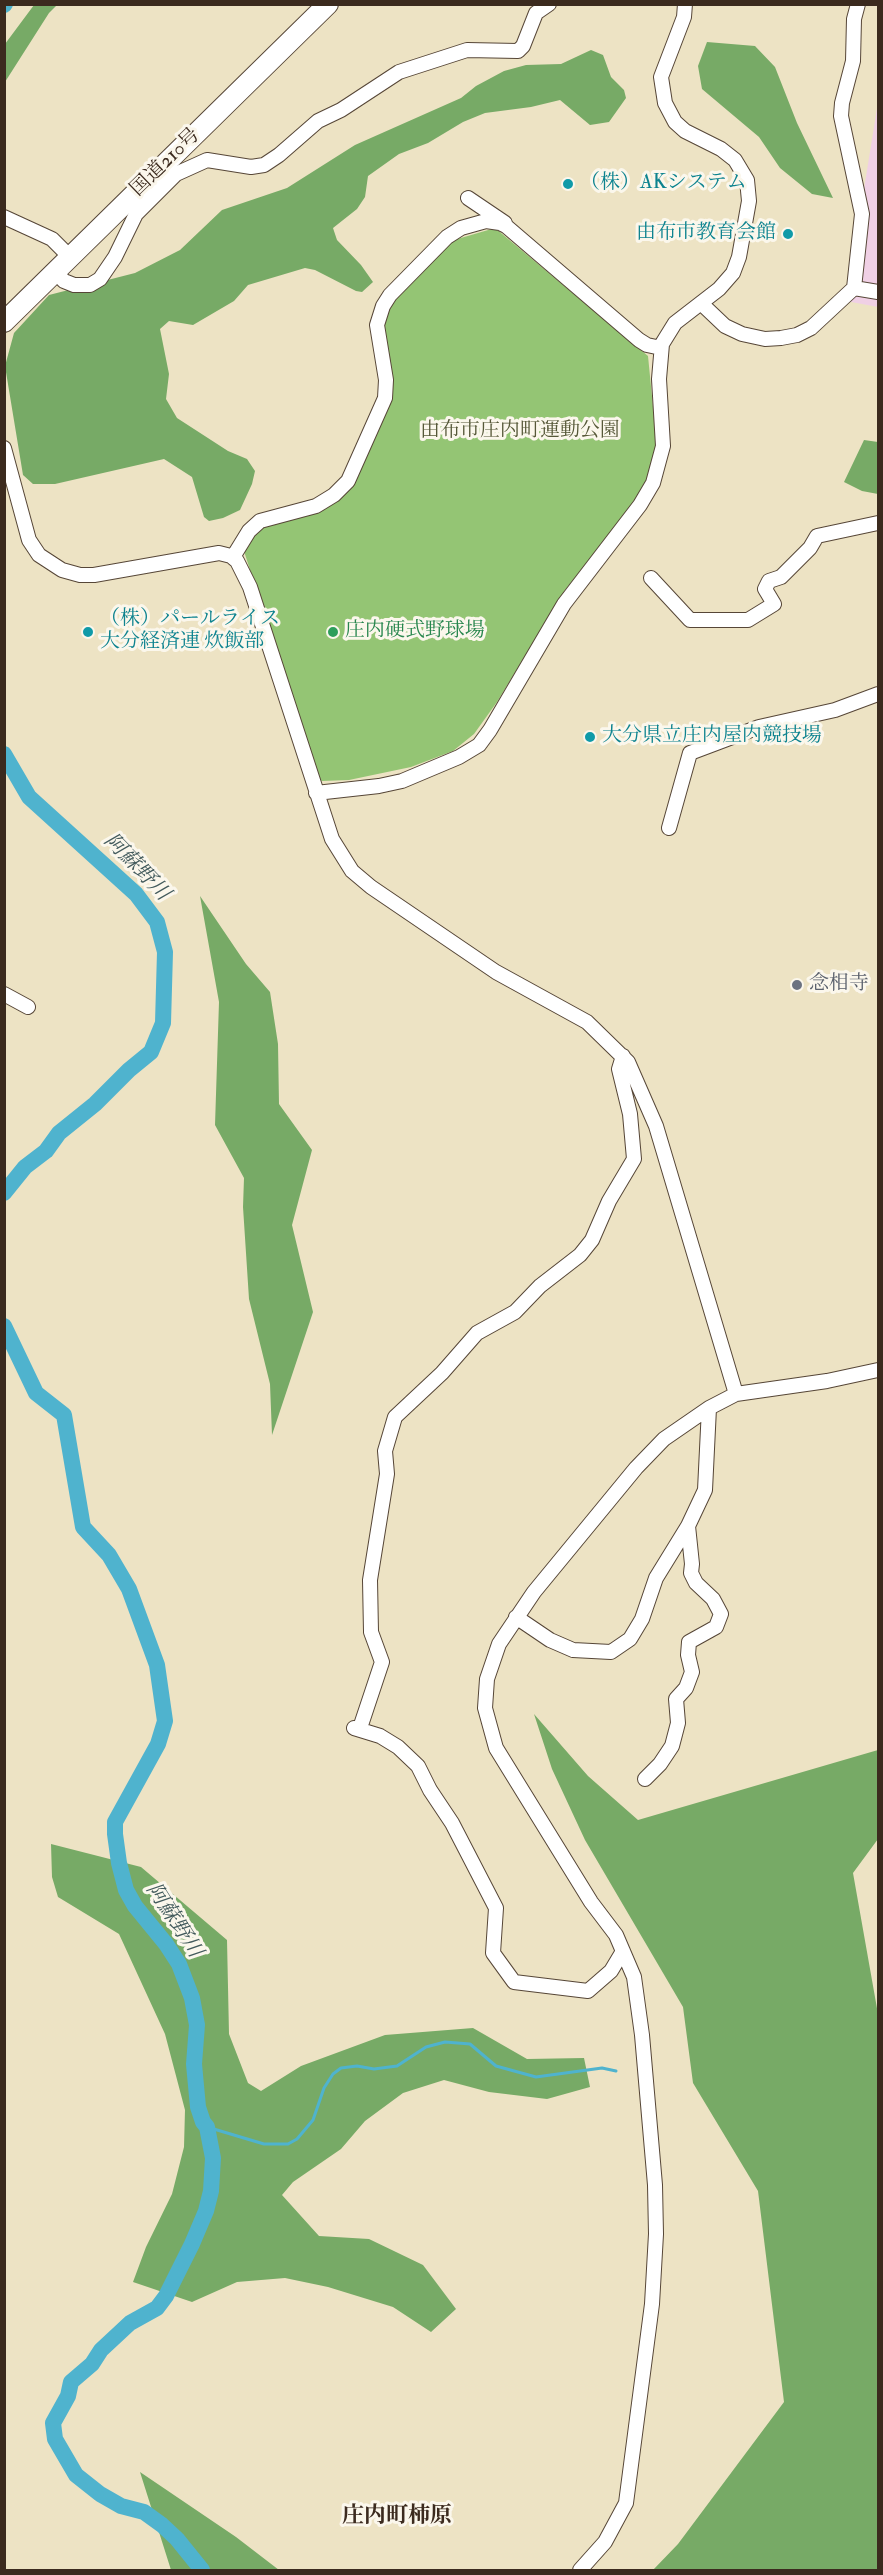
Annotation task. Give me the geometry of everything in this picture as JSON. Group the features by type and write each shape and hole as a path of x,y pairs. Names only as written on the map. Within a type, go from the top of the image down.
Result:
{"highway":[{"name":"国道210号","path":"4,322 328,4"}],"street":[{"path":"55,272 74,285 90,285 100,279 115,257 136,214 176,174 207,160 251,167 264,165 318,121 341,110 399,72 467,50 518,51 523,46 536,13 549,4"},
{"path":"316,793 402,781 459,757 483,740 564,603 640,505 653,483 663,446 659,379 661,348 671,327 719,289 733,273 740,257 748,201 748,185 739,164 726,152 697,139 680,126 669,113 663,97 662,72 684,17 685,4"},
{"path":"705,307 725,326 742,334 765,339 781,338 797,335 811,328 854,288 862,214 841,116 853,61 854,19 858,4"},
{"path":"468,198 511,229 639,340 647,345 661,348"},
{"path":"4,217 52,239 70,257"},
{"path":"233,557 249,531 260,521 316,506 334,495 348,481 385,398 386,380 377,325 383,306 390,295 457,230 486,221 500,223 511,229"},
{"path":"854,288 879,292"},
{"path":"4,448 29,540 39,555 66,571 93,575 219,554 233,557 242,566 250,587 332,839 352,871 371,887 496,972 587,1022 628,1062 657,1126 736,1394"},
{"path":"651,578 690,620 748,620 774,604 765,589 769,580 781,577 810,548 818,536 879,523"},
{"path":"669,828 690,753 759,727 835,710 879,694"},
{"path":"4,993 28,1007"},
{"path":"623,1056 619,1069 630,1114 634,1159 609,1201 592,1240 580,1255 540,1286 515,1312 477,1333 442,1373 395,1417 385,1451 387,1474 369,1580 371,1632 382,1662 356,1728 380,1736 398,1747 418,1766 430,1790 452,1823 496,1908 493,1953 514,1982 588,1991 611,1971 623,1951"},
{"path":"580,2571 605,2542 626,2503 652,2304 656,2234 650,2114 642,2035 634,1977 616,1935 591,1902 503,1763 491,1735 485,1708 487,1680 499,1644 516,1617 636,1468 664,1439 709,1408 736,1394 827,1381 879,1370"},
{"path":"516,1617 550,1640 573,1650 611,1652 630,1639 642,1619 656,1578 688,1526 705,1490 709,1408"},
{"path":"645,1779 660,1764 672,1746 678,1723 676,1699 686,1688 692,1672 688,1655 689,1642 716,1627 721,1614 713,1599 696,1583 691,1573 688,1526"}],"shaded area":[{"path":"878,102 878,307 846,301"}],"green space":[{"path":"34,5 57,5 49,13 5,82 5,44"},
{"path":"707,42 755,46 775,67 797,123 833,198 812,194 780,168 759,137 702,89 698,66"},
{"path":"591,50 603,55 611,77 624,90 626,98 609,122 590,125 560,100 531,107 485,113 463,122 428,143 399,154 368,176 365,197 357,209 333,228 337,240 361,265 373,282 362,292 315,270 305,268 248,285 234,301 193,325 169,321 160,329 169,374 166,399 177,418 228,451 247,459 255,471 252,484 240,510 223,518 209,521 204,517 192,477 164,459 55,484 33,484 23,475 5,366 14,333 49,295 135,273 180,250 222,210 287,188 355,145 461,98 476,86 504,71 526,65 561,64"},
{"name":"由布市庄内町運動公園","path":"495,228 648,356 656,437 653,469 640,497 565,590 497,702 474,734 453,751 411,767 349,780 322,781 316,776 243,548 261,526 330,505 392,393 391,368 381,331 383,319 393,298 454,240"},
{"path":"864,440 878,442 878,494 862,491 844,482"},
{"path":"200,896 246,964 270,992 278,1044 279,1104 312,1150 292,1225 313,1312 272,1435 270,1384 249,1299 243,1207 244,1178 215,1125 219,1002"},
{"path":"534,1714 588,1776 638,1820 878,1750 878,1839 853,1873 878,2014 878,2570 653,2570 678,2544 784,2402 758,2191 693,2083 683,2007 585,1840 552,1769"},
{"path":"51,1844 141,1867 227,1940 229,2034 248,2083 261,2091 301,2066 385,2035 473,2028 527,2059 584,2058 590,2087 547,2099 489,2092 444,2080 403,2093 365,2121 341,2149 293,2182 282,2195 319,2236 369,2239 423,2265 456,2309 431,2332 393,2307 328,2287 285,2278 237,2282 192,2302 133,2282 146,2247 172,2194 184,2147 185,2110 165,2034 119,1934 58,1897 52,1877"},
{"path":"140,2472 236,2537 279,2570 171,2570"}],"waterway":[{"name":"阿蘇野川","path":"4,754 29,797 136,894 157,922 165,952 163,1023 151,1052 95,1104 59,1133 46,1151 25,1167 4,1193"},
{"name":"阿蘇野川","path":"4,1326 36,1393 64,1415 83,1527 109,1555 129,1589 157,1665 165,1721 158,1744 115,1822 115,1834 126,1890 135,1906 179,1964 192,1998 197,2025 194,2064 198,2107 207,2127 213,2158 211,2191 206,2211 166,2296 157,2308 130,2323 101,2350 92,2364 71,2382 68,2396 53,2423 55,2439 76,2475 100,2494 121,2506 144,2512 162,2525 177,2539 202,2570"},
{"path":"207,2127 264,2144 288,2144 297,2139 313,2120 324,2088 333,2074 341,2068 357,2066 374,2069 397,2066 426,2047 445,2042 470,2044 496,2066 536,2077 602,2068 616,2071"}],"place":[{"name":"（株）AKシステム","path":"568,184"},
{"name":"由布市教育会館","path":"788,234"},
{"name":"（株）パールライス 大分経済連 炊飯部","path":"88,632"},
{"name":"庄内硬式野球場","path":"333,632"},
{"name":"大分県立庄内屋内競技場","path":"590,737"},
{"name":"念相寺","path":"797,985"}],"district":[{"name":"庄内町柿原","path":"397,2517"}]}
